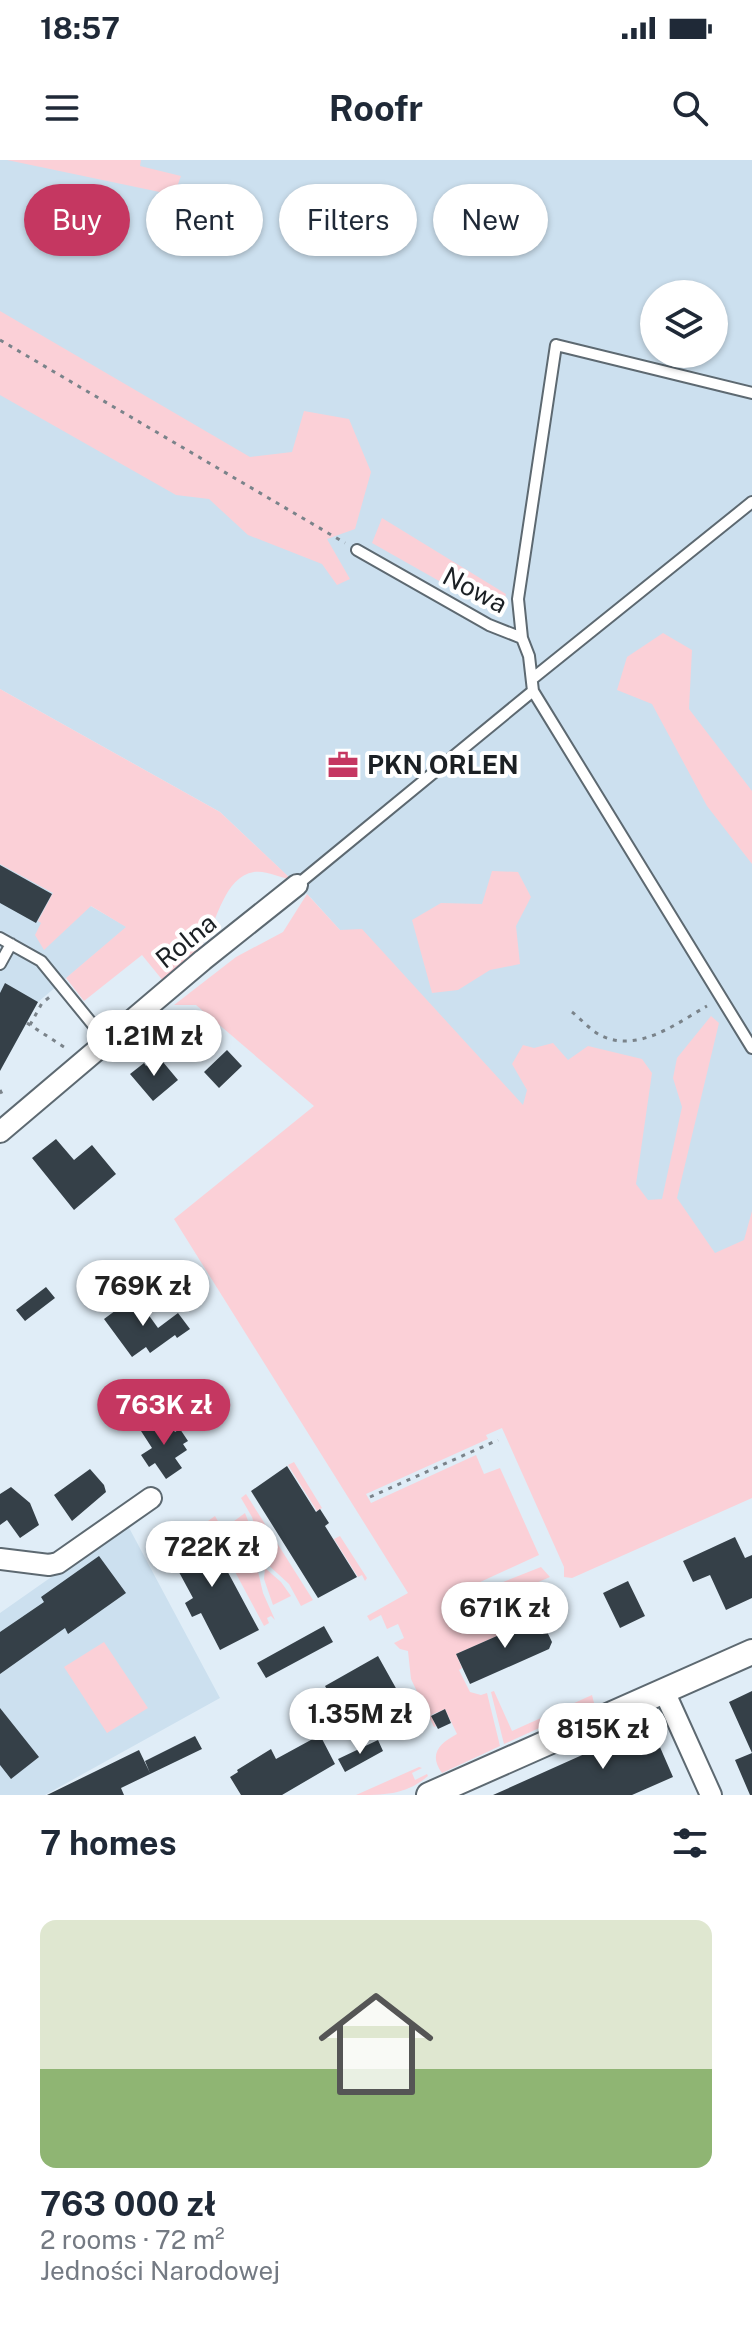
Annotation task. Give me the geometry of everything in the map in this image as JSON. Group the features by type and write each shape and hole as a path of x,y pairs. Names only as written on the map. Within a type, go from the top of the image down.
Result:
{"street":[{"name":"Rolna","path":"0,1132 297,885"},
{"path":"0,1559 49,1565 58,1563 151,1498"},
{"path":"429,1795 752,1652"},
{"path":"664,1691 711,1795"}],"lane":[{"path":"522,638 518,599 556,345 752,393"},
{"path":"297,885 752,502"},
{"name":"Nowa","path":"357,550 489,625 522,638 529,656 533,685 752,1048"},
{"path":"0,938 41,961 107,1042"},
{"path":"0,964 11,944"}],"path":[{"path":"0,340 357,550"},
{"path":"62,987 42,1003 28,1024 84,1061"},
{"path":"572,1012 602,1036 635,1041 661,1032 721,998"},
{"path":"41,1032 45,1026"},
{"path":"0,1090 3,1096"},
{"path":"370,1497 498,1440"}],"shaded area":[{"path":"0,160 752,160 752,1387 311,898 220,812 0,689"},
{"path":"7,160 141,160 140,166 181,176 178,184 146,184 146,189"},
{"path":"0,311 250,457 292,452 304,411 349,419 371,472 355,529 327,539 350,579 337,585 322,564 248,535 209,499 176,495 0,395"},
{"path":"382,518 506,594 501,616 372,543"},
{"path":"663,633 692,650 689,709 752,791 752,864 707,806 652,704 617,690 627,657"},
{"path":"0,689 220,812 291,879 259,872 244,876 229,891 200,948 164,982 142,955 84,1001 66,978 126,927 91,906 44,950 35,935 41,923 38,921 53,893 0,864"},
{"path":"0,854 127,927 38,1002 0,1071"},
{"path":"492,871 518,872 531,897 516,926 520,964 490,970 458,990 432,993 412,920 441,903 482,904"},
{"path":"307,894 340,930 362,929 523,1105 527,1090 512,1064 523,1045 534,1048 553,1043 568,1060 588,1046 642,1059 652,1073 636,1184 648,1200 662,1199 682,1107 673,1078 677,1058 711,1016 719,1023 677,1198 715,1253 744,1240 752,1211 752,1498 572,1578 564,1577 564,1567 502,1428 486,1435 488,1439 366,1494 371,1503 476,1455 484,1474 500,1468 539,1555 465,1589 468,1596 541,1567 550,1577 529,1586 533,1594 542,1590 543,1601 538,1612 529,1616 531,1621 456,1654 462,1668 459,1670 470,1692 487,1693 500,1746 442,1773 436,1755 446,1741 457,1734 445,1709 431,1715 434,1727 411,1679 408,1651 394,1643 404,1638 398,1624 387,1629 381,1615 370,1621 367,1616 408,1593 174,1219 314,1106 196,1005 174,1005 236,957 283,932"},
{"path":"294,1462 322,1508 317,1511 288,1465"},
{"path":"246,1494 313,1600 301,1606 289,1584 265,1562 252,1517 241,1498"},
{"path":"245,1513 254,1536 256,1556 238,1544 226,1527"},
{"path":"215,1516 230,1542 256,1563 263,1593 275,1620 271,1616 267,1618 269,1623 264,1626 208,1521"},
{"path":"127,1524 220,1698 45,1795 0,1795 0,1613"},
{"path":"340,1536 367,1578 365,1581 362,1575 358,1577 334,1539"},
{"path":"265,1568 291,1596 273,1605 264,1579"},
{"path":"104,1642 148,1708 107,1733 64,1667"},
{"path":"494,1691 512,1731 592,1695 594,1703 504,1744 491,1692"},
{"path":"422,1768 412,1773 415,1780 428,1776 411,1787 385,1794 356,1795"}],"building":[{"path":"0,865 52,894 36,923 0,903"},
{"path":"5,983 38,1002 0,1071 0,993"},
{"path":"227,1050 242,1066 219,1088 204,1072"},
{"path":"158,1056 178,1080 153,1101 130,1074"},
{"path":"56,1139 74,1160 92,1145 116,1174 74,1210 32,1158"},
{"path":"46,1287 55,1298 25,1321 16,1310"},
{"path":"135,1296 158,1328 178,1313 190,1329 177,1338 175,1335 150,1353 146,1347 132,1357 104,1319"},
{"path":"163,1415 175,1432 180,1429 188,1441 183,1444 187,1450 175,1458 182,1468 166,1479 155,1463 149,1467 141,1455 152,1448 141,1431"},
{"path":"287,1466 316,1512 320,1509 329,1523 325,1526 357,1577 318,1598 251,1491"},
{"path":"90,1469 106,1492 72,1521 54,1495"},
{"path":"11,1487 30,1503 39,1525 20,1538 7,1520 0,1525 0,1494"},
{"path":"202,1524 259,1630 220,1650 201,1613 192,1617 185,1603 193,1598 167,1550"},
{"path":"735,1537 745,1558 752,1555 752,1598 726,1610 710,1575 693,1582 683,1561"},
{"path":"99,1556 126,1593 68,1634 65,1628 0,1674 0,1632 44,1602 41,1597"},
{"path":"628,1581 645,1616 620,1628 603,1593"},
{"path":"540,1617 552,1642 549,1649 470,1684 456,1654"},
{"path":"324,1626 333,1642 266,1678 257,1663"},
{"path":"378,1656 402,1699 349,1729 325,1686"},
{"path":"752,1691 752,1753 729,1702"},
{"path":"0,1708 39,1757 11,1779 0,1765"},
{"path":"445,1709 451,1723 438,1729 431,1716"},
{"path":"653,1731 673,1777 632,1795 493,1795 629,1734 632,1741"},
{"path":"320,1735 335,1764 282,1795 241,1795 230,1777 271,1749 276,1759"},
{"path":"195,1736 202,1749 121,1788 124,1795 47,1795 139,1750 150,1773 145,1761"},
{"path":"378,1740 383,1751 345,1772 338,1759"},
{"path":"752,1753 752,1795 750,1795 735,1760"}],"place":[{"name":"PKN ORLEN","path":"343,765"}]}
